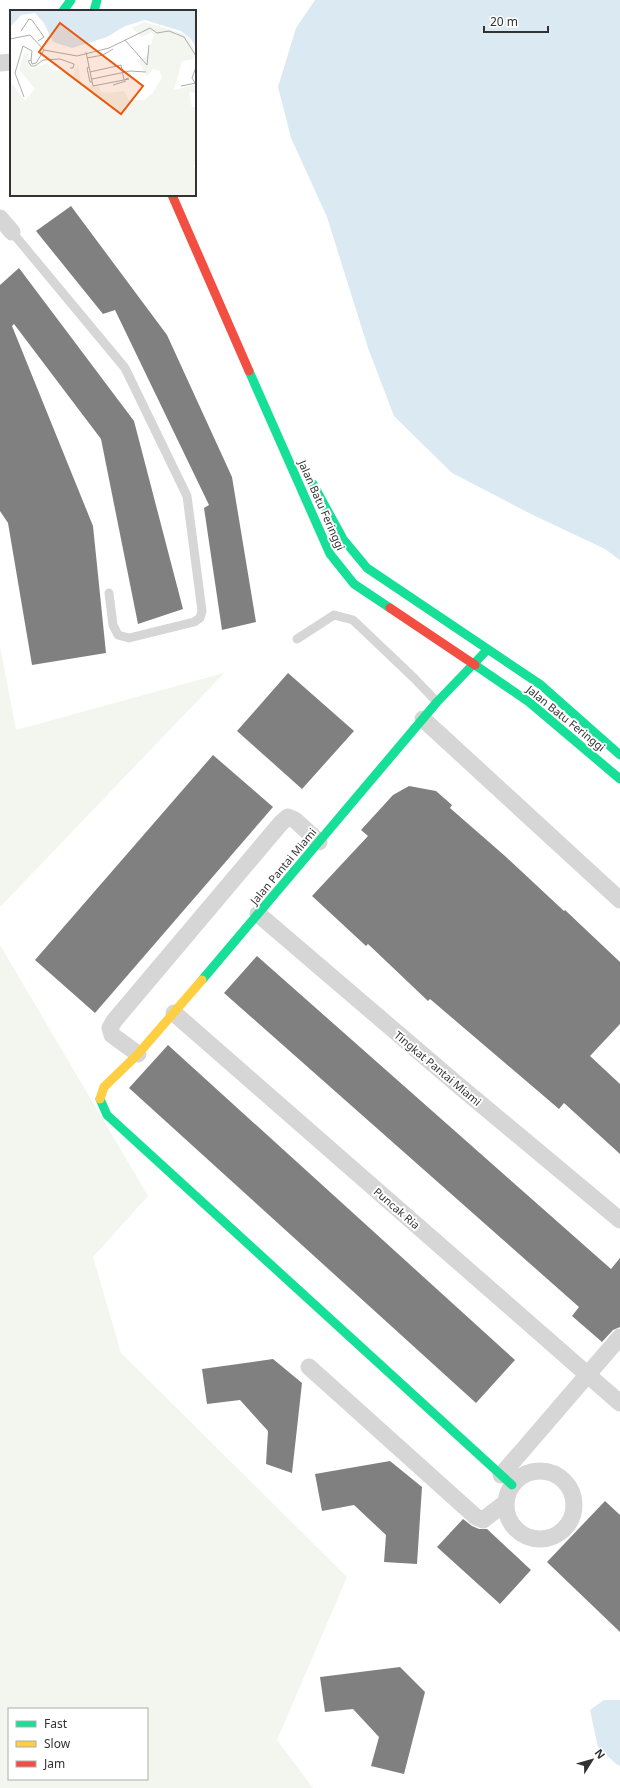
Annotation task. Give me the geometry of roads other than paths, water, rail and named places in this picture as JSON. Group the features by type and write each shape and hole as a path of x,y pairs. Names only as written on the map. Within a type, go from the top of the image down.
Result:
{"main road":[{"path":"64,10 72,0"},
{"path":"72,0 73,10"},
{"path":"94,10 97,0"},
{"name":"Jalan Batu Feringgi","path":"172,196 330,554 342,571 367,594 529,702 620,779"},
{"name":"Jalan Batu Feringgi","path":"308,474 337,531 356,558 378,577 540,685 620,755"},
{"name":"Jalan Pantai Miami","path":"488,649 437,702 174,1013 138,1054 104,1087 100,1100 107,1115 506,1480"}],"street":[{"path":"0,63 10,62"},
{"path":"0,218 12,232"},
{"path":"423,719 620,900"},
{"path":"138,1054 112,1035 110,1028 114,1021 281,823 288,817 295,820 319,842"},
{"name":"Tingkat Pantai Miami","path":"258,914 458,1085 620,1220"},
{"name":"Puncak Ria","path":"174,1013 589,1374 620,1403"},
{"path":"506,1480 527,1473 546,1471 564,1481 573,1498 572,1517 561,1533 543,1540 523,1536 510,1522 505,1504 506,1480 620,1336"},
{"path":"309,1366 476,1517 483,1520 505,1504"}],"lane":[{"path":"12,232 125,368 187,496 202,612 200,618 194,622 129,638 118,635 113,625 109,594"},
{"path":"297,639 334,615 353,620 437,702"}]}
